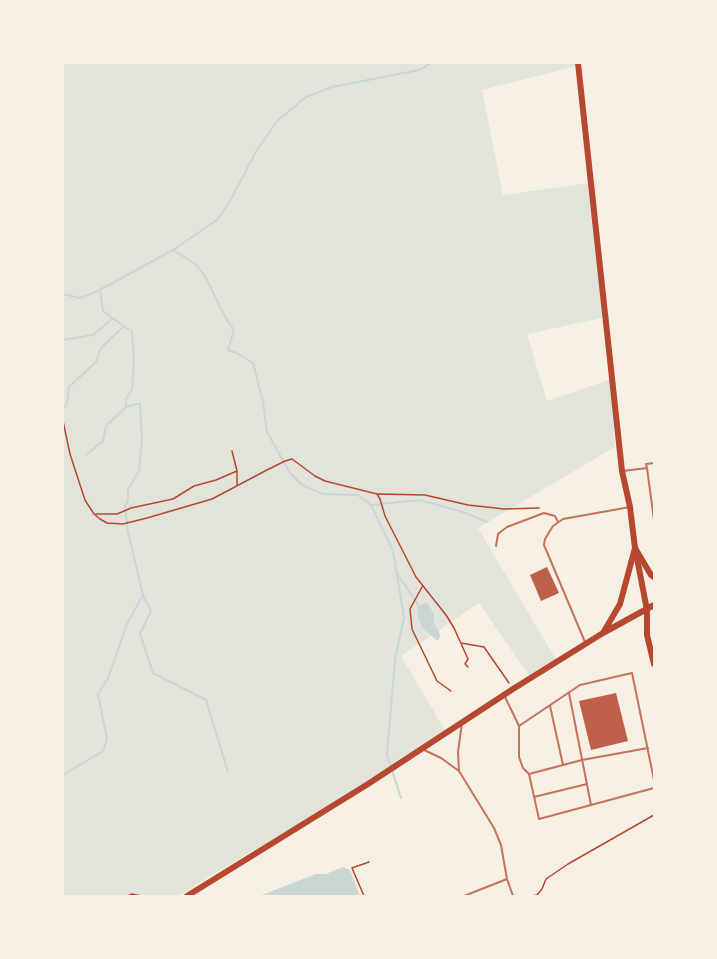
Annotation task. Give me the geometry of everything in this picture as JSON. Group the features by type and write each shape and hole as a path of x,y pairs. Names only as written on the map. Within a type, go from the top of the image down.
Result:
{"main road":[{"path":"578,63 622,471 647,610 647,635 654,664"},
{"path":"636,548 654,577"},
{"path":"603,633 620,604 636,548"},
{"path":"186,896 368,784 462,721 585,644 654,605"}],"lane":[{"path":"654,463 646,464 654,520"},
{"path":"622,471 647,468"},
{"path":"585,644 544,545 545,539 558,522 630,507"},
{"path":"496,546 498,534 507,527 544,513 555,516 558,522"},
{"path":"519,726 580,686 632,673 654,780"},
{"path":"569,693 591,806"},
{"path":"503,695 519,726 519,757 529,774 539,819 654,788"},
{"path":"550,705 563,765"},
{"path":"459,771 462,721"},
{"path":"529,774 582,760 648,748"},
{"path":"421,749 441,758 459,771 501,845 507,879 513,896"},
{"path":"534,797 587,784"},
{"path":"464,896 507,879"}],"path":[{"path":"63,421 70,454 85,500 94,514 107,523 123,524 212,499 292,459 325,481 377,494 425,495 468,505 504,509 539,507 544,513"},
{"path":"232,451 237,471 237,486"},
{"path":"94,514 117,514 131,508 173,499 194,486 237,471"},
{"path":"377,494 416,577 446,615 468,659 465,664 468,667"},
{"path":"422,586 411,609 412,629 437,681 451,691"},
{"path":"460,643 484,647 513,689"},
{"path":"532,896 537,895 542,889 546,879 567,864 654,816"},
{"path":"363,896 352,868 369,862"},
{"path":"128,896 132,894 141,896"}],"shaded area":[{"path":"63,63 581,63 581,65 482,90 503,195 596,182 602,318 527,334 547,401 612,379 615,447 478,528 558,663 530,677 479,603 401,656 446,732 368,784 179,896 63,896"},
{"path":"427,603 434,614 434,624 439,631 438,641 423,629 418,617 417,607"},
{"path":"343,867 350,870 360,896 259,896 316,874 326,874"}],"building":[{"path":"547,567 559,593 541,601 530,575"},
{"path":"616,693 628,741 591,750 579,701"}],"waterway":[{"path":"63,294 80,298 96,292 173,250 217,220 230,201 257,150 277,121 306,97 332,87 419,70 431,63"},
{"path":"173,250 194,263 204,274 234,330 228,350 253,363 263,402 267,432 290,473 302,485 323,494 358,495 371,505 393,551 404,618 395,659 387,755 401,798"},
{"path":"63,775 103,751 107,739 98,694 108,678 127,624 143,595 128,532 125,506 128,501 128,489 139,471 142,439 140,404 126,407 126,399 132,389 134,361 132,332 103,311 100,290"},
{"path":"63,340 93,335 113,318"},
{"path":"63,409 67,404 69,387 96,362 101,348 123,327"},
{"path":"87,454 103,441 106,426 125,408"},
{"path":"371,505 420,500 466,513 487,522"},
{"path":"397,573 420,608"},
{"path":"143,595 151,611 140,634 153,673 206,700 228,772"}]}
